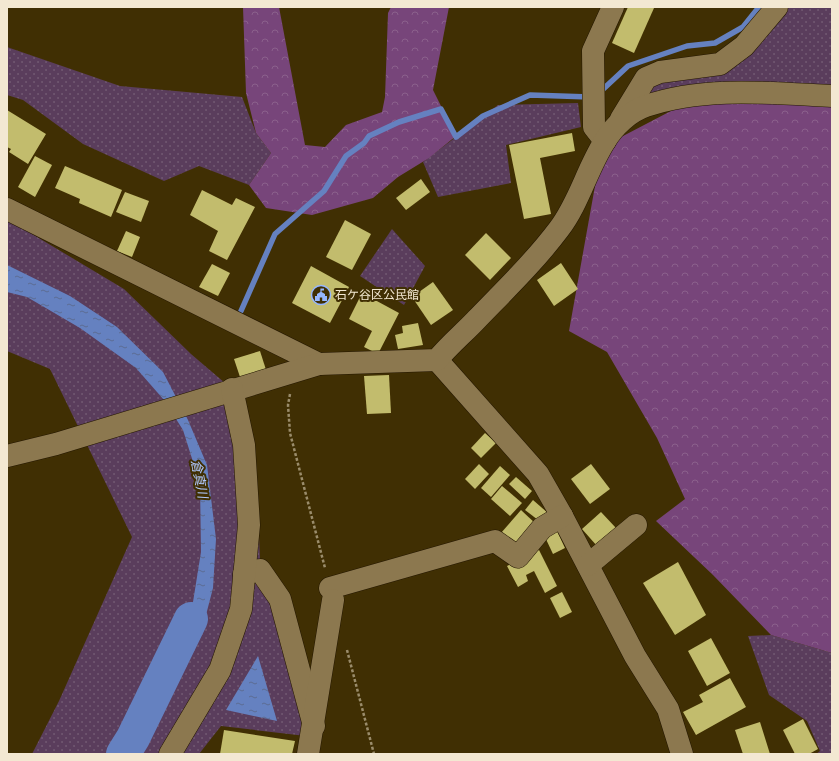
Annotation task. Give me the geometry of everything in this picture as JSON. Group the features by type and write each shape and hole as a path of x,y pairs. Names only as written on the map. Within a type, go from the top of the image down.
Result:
{"street":[{"path":"604,141 594,127 593,51 613,7"},
{"path":"7,456 119,425 319,364 437,360 539,254 560,228 604,141 618,123 646,78 660,72 720,64 744,46 777,7"},
{"path":"618,123 644,106 687,96 760,93 832,96"},
{"path":"7,209 319,364"},
{"path":"437,360 538,474 562,516 635,656 668,709 682,754"},
{"path":"170,754 220,670 241,609 249,525 244,445 229,391"},
{"path":"308,754 314,726 332,594 495,541 518,557 542,528 562,516"},
{"path":"588,566 636,525"},
{"path":"244,574 260,570 280,599 314,726"}],"path":[{"path":"294,371 288,405 290,433 332,594"},
{"path":"346,646 374,754"}],"shaded area":[{"path":"779,7 832,7 832,86 632,104 660,72 724,69"},
{"path":"7,47 120,86 242,97 256,133 271,153 249,185 199,166 164,181 83,144 23,100 7,95"},
{"path":"578,103 581,127 506,145 511,183 438,197 423,162 498,105"},
{"path":"7,219 124,289 191,354 232,389 256,467 260,559 264,563 306,736 221,726 199,754 32,754 59,701 132,537 50,369 7,351"},
{"path":"392,229 425,266 404,305 360,276"},
{"path":"771,635 832,653 832,754 816,754 820,751 807,721 769,695 748,636"}],"green space":[{"path":"243,7 279,7 305,145 325,147 346,125 382,112 385,97 388,13 391,7 449,7 433,90 456,136 429,158 398,177 373,198 312,215 266,208 249,185 271,153 256,133 246,93"},
{"path":"690,101 832,103 832,653 771,635 713,575 656,521 685,499 657,438 607,352 569,331 602,147"}],"water":[{"path":"7,265 70,296 117,327 163,372 188,420 207,465 216,539 213,588 200,638 159,709 135,733 170,660 193,602 201,552 200,484 183,430 164,400 136,368 80,328 27,297 7,292"},
{"path":"258,656 277,721 226,710"}],"building":[{"path":"628,7 654,8 634,53 612,43"},
{"path":"7,110 46,134 28,164 9,152 11,149 7,147"},
{"path":"572,133 575,151 540,158 551,214 524,219 509,145"},
{"path":"35,156 52,165 35,197 18,187"},
{"path":"65,166 122,190 111,217 79,203 80,199 55,188"},
{"path":"421,179 430,192 406,210 396,198"},
{"path":"202,190 232,205 236,198 255,207 227,260 209,251 218,231 190,215"},
{"path":"125,192 149,201 141,222 116,212"},
{"path":"345,220 371,234 352,270 326,257"},
{"path":"126,231 140,237 132,257 117,251"},
{"path":"486,233 511,258 490,280 465,255"},
{"path":"561,263 578,289 554,306 537,280"},
{"path":"212,264 230,273 218,296 199,287"},
{"name":"石ケ谷区公民館","path":"311,266 349,287 330,323 292,303"},
{"path":"433,282 453,310 431,325 412,297"},
{"path":"362,293 399,313 378,354 364,347 372,331 349,319"},
{"path":"418,323 423,345 398,349 395,335 403,333 402,326"},
{"path":"260,351 268,376 242,383 234,359"},
{"path":"389,375 391,413 367,414 364,376"},
{"path":"485,433 496,443 481,458 471,448"},
{"path":"479,464 489,474 475,489 465,479"},
{"path":"591,464 610,489 590,504 571,479"},
{"path":"500,466 510,475 491,497 481,488"},
{"path":"516,477 532,491 525,499 509,484"},
{"path":"502,486 522,503 510,516 491,499"},
{"path":"533,500 549,514 542,523 525,510"},
{"path":"521,510 537,525 517,547 501,533"},
{"path":"601,512 616,528 597,546 582,529"},
{"path":"556,529 565,548 553,554 544,535"},
{"path":"539,550 557,586 545,593 534,571 526,575 528,581 518,587 507,566"},
{"path":"678,562 706,615 675,635 643,583"},
{"path":"562,592 572,612 560,618 550,598"},
{"path":"711,638 730,673 707,686 688,651"},
{"path":"730,678 746,707 696,735 683,712 703,702 699,695"},
{"path":"803,719 818,749 809,754 795,754 783,730"},
{"path":"760,722 770,754 743,754 735,730"},
{"path":"224,730 295,741 292,754 220,754"}],"waterway":[{"path":"599,93 628,66 687,46 715,43 743,27 759,7"},
{"path":"241,311 275,234 324,191 346,156 364,143 369,136 399,122 441,109 456,137 483,116 530,95 590,97"},
{"name":"倉真川","path":"123,754 133,738 191,619"}],"place":[{"name":"石ケ谷区公民館","path":"321,295"}]}
